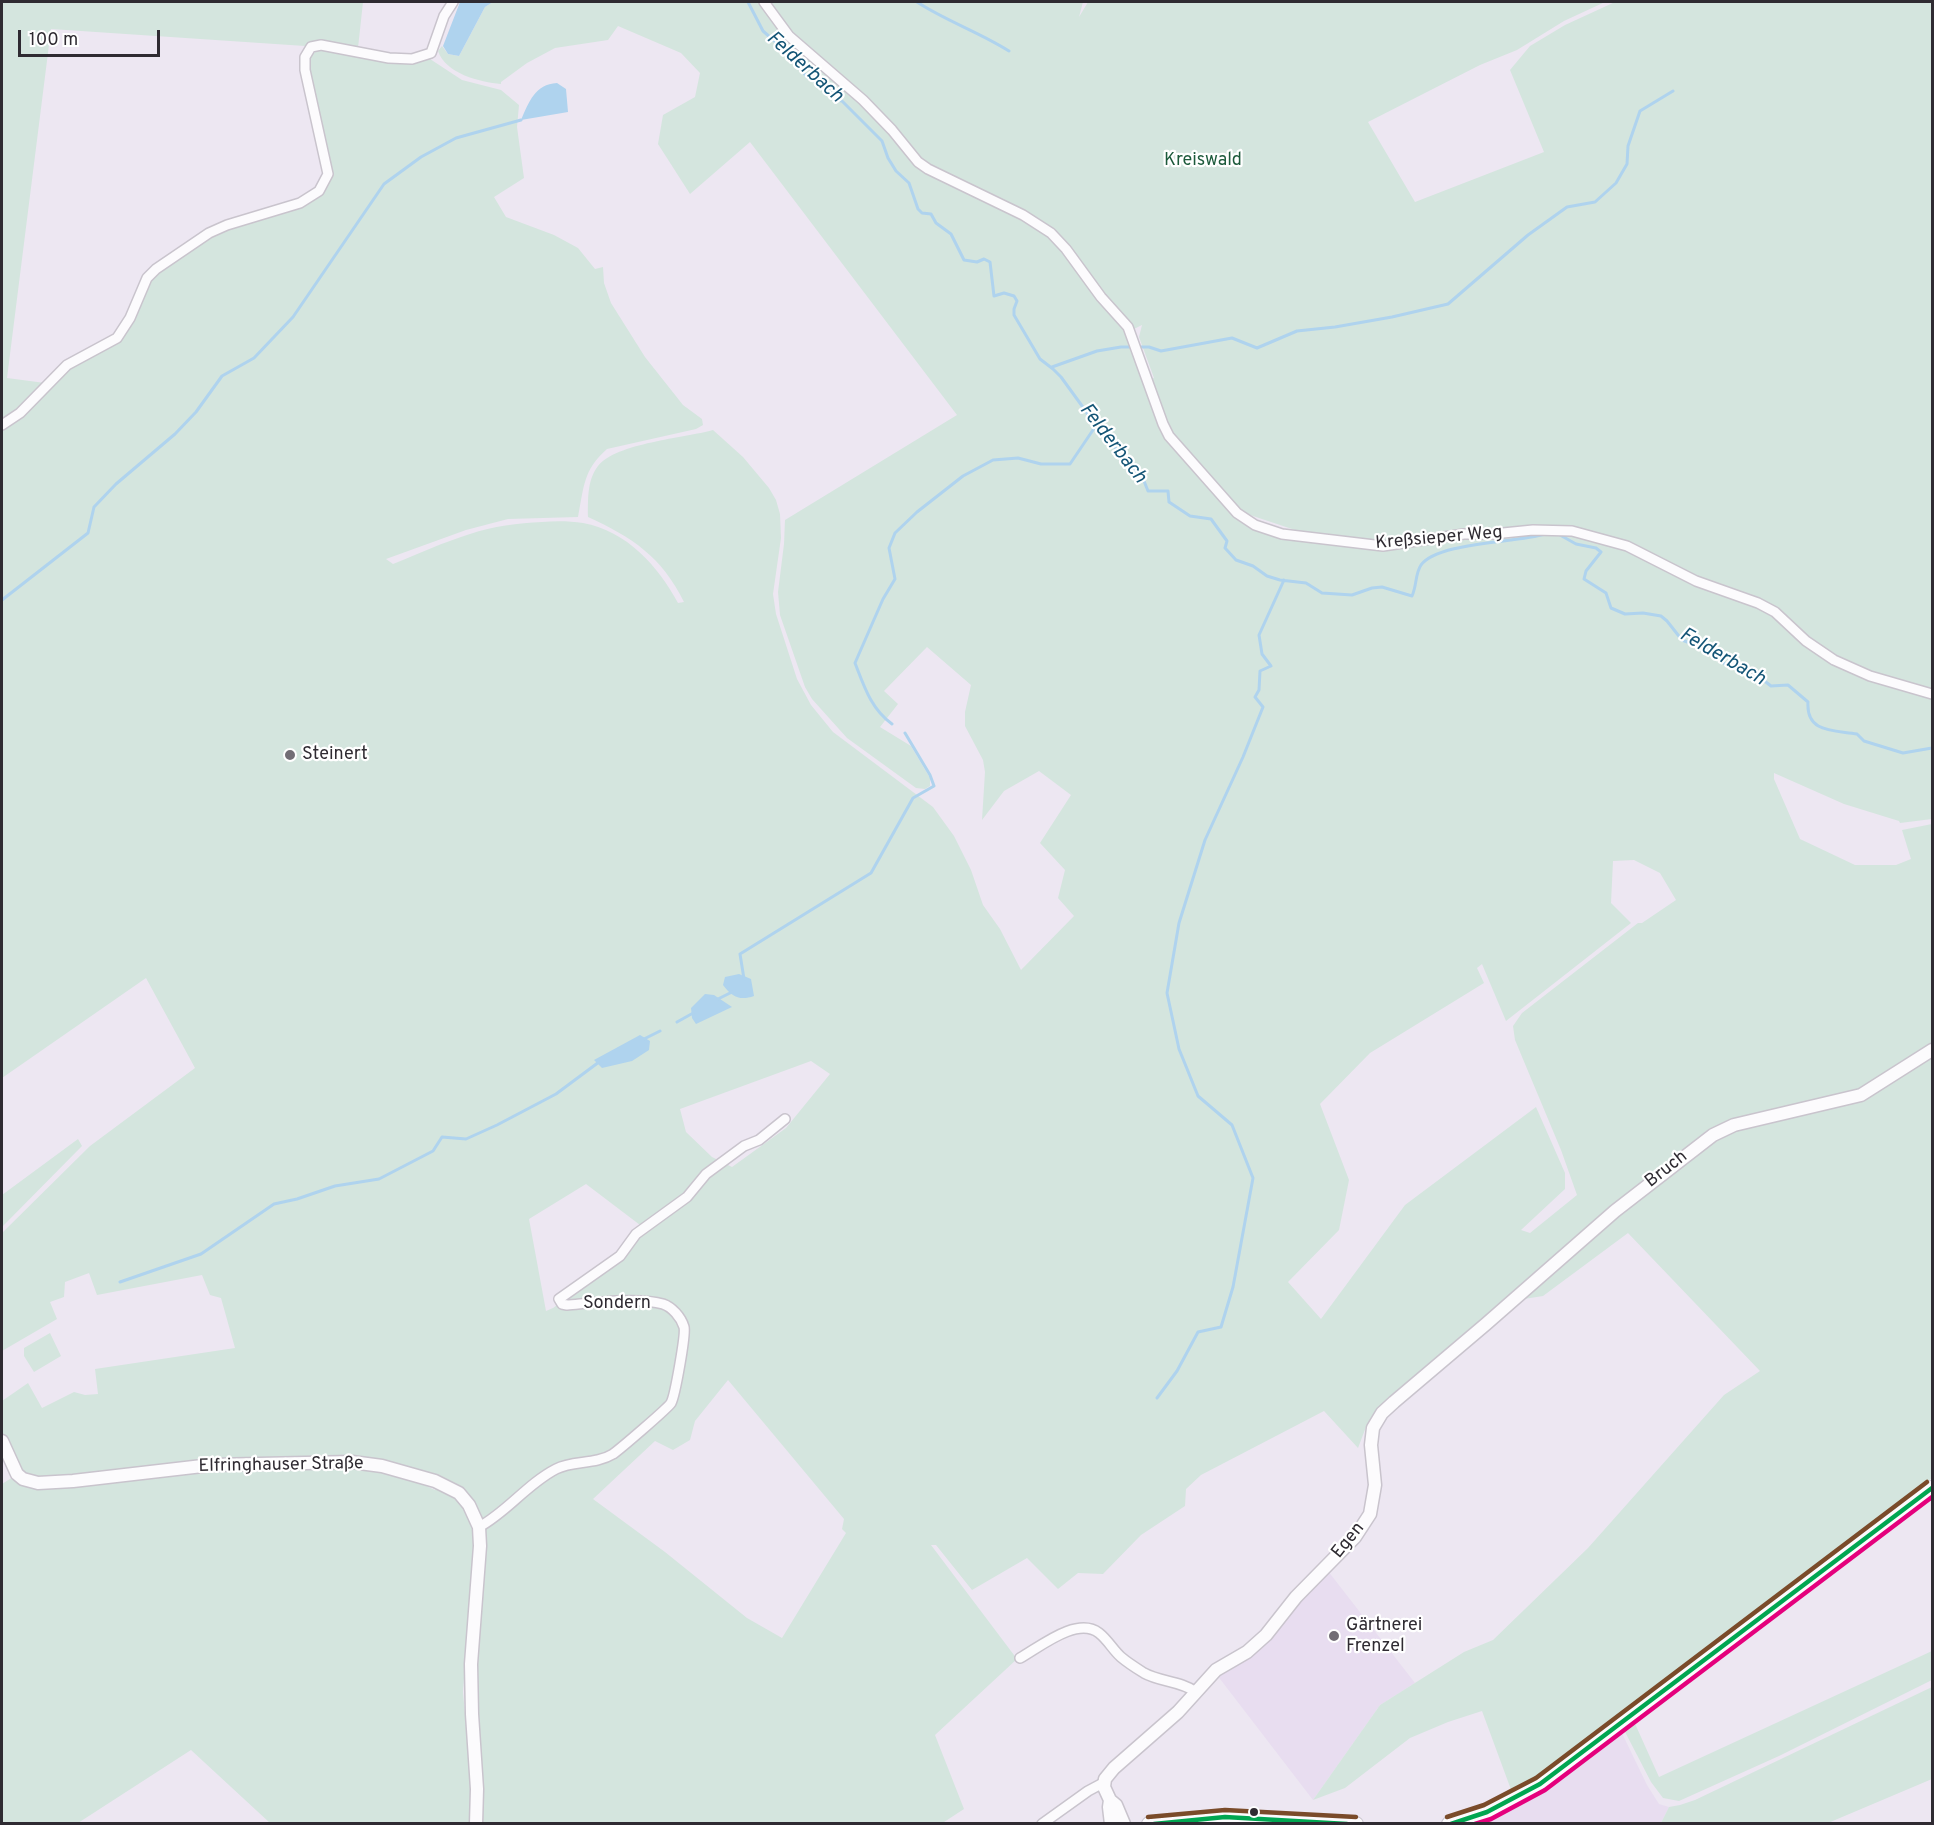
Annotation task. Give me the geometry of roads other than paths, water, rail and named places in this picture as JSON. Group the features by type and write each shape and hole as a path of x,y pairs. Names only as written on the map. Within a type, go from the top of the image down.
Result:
{"main road":[{"path":"1449,1824 1487,1812 1540,1784 1932,1488"},
{"path":"1149,1824 1224,1817 1356,1824"}],"street":[{"path":"2,425 20,412 67,365 117,338 130,318 147,278 170,258 209,233 227,225 300,203 319,191 328,174 305,70 305,57 311,47 321,45 388,58 412,59 431,53 444,16 453,2"},
{"name":"Kreßsieper Weg","path":"764,2 789,36 863,100 918,162 1039,224 1052,233 1101,297 1128,327 1169,436 1237,513 1255,525 1282,534 1383,546 1464,534 1533,530 1572,531 1628,546 1696,581 1758,603 1775,612 1806,641 1834,660 1870,676 1932,694"},
{"name":"Bruch","path":"1441,1362 1615,1211 1713,1135 1734,1125 1861,1095 1932,1050"},
{"name":"Sondern","path":"479,1527 497,1517 556,1469 598,1460 612,1454 671,1403 685,1339 685,1328 672,1309 644,1302 567,1305 562,1304 560,1299 620,1256 636,1234 687,1197 706,1174 744,1146 759,1140 785,1119"},
{"name":"Egen","path":"1041,1824 1103,1783 1114,1768 1178,1712 1216,1670 1247,1652 1266,1635 1296,1597 1355,1537 1370,1514 1375,1485 1371,1445 1373,1428 1382,1413 1441,1362"},
{"name":"Elfringhauser Straße","path":"2,1441 17,1474 24,1479 38,1483 73,1482 211,1465 352,1462 382,1466 435,1481 453,1490 469,1505 479,1527 480,1546 471,1684 477,1789 476,1824"},
{"path":"1020,1658 1061,1634 1075,1629 1088,1629 1098,1632 1120,1657 1146,1674 1183,1685 1196,1692"},
{"path":"1103,1783 1124,1824"},
{"path":"1110,1800 1111,1824"}],"water":[{"path":"460,2 493,2 485,7 459,56 448,54 443,46"},
{"path":"557,83 566,89 568,112 521,120 538,90 549,84"},
{"path":"739,974 751,979 754,996 737,997 723,985 725,977"},
{"path":"705,994 714,995 732,1007 696,1024 692,1018 691,1008"},
{"path":"640,1035 650,1041 649,1050 632,1061 602,1068 594,1060"}],"waterway":[{"name":"Felderbach","path":"748,2 763,31 779,45 808,78 827,88 836,100 842,101 882,141 896,171 909,183 918,209 922,213 931,214 936,223 951,234 964,260 977,262 984,259 990,262 994,296 1004,293 1014,296 1017,301 1014,315 1040,359 1061,377 1095,427 1113,444 1124,464 1142,476 1148,491 1168,491 1169,502 1190,516 1211,519 1227,541 1225,548 1236,560 1253,566 1267,576 1306,583 1322,593 1352,595 1382,587 1412,596 1419,568 1430,557 1460,547 1545,534"},
{"path":"917,2 1009,51"},
{"path":"1052,367 1097,351 1121,347 1149,347 1161,351 1232,338 1257,348 1297,331 1392,317 1448,304 1528,235 1567,207 1595,202 1616,183 1627,164 1628,146 1640,111 1673,91"},
{"path":"2,600 88,533 94,507 116,484 175,434 196,412 222,376 254,358 293,317 384,184 421,157 456,138 521,120"},
{"path":"892,724 873,704 855,663 883,599 895,579 889,548 895,533 917,512 963,476 993,460 1018,458 1041,464 1070,464 1095,427"},
{"name":"Felderbach","path":"1560,535 1576,544 1596,548 1601,552 1586,571 1584,579 1606,593 1611,608 1625,614 1643,613 1661,616 1682,640 1706,649 1725,664 1749,669 1771,686 1788,685 1808,702 1811,720 1816,725 1830,730 1857,734 1864,741 1903,753 1932,748"},
{"path":"1157,1398 1177,1371 1198,1332 1221,1327 1233,1287 1253,1178 1232,1125 1198,1096 1179,1049 1167,993 1179,923 1205,840 1263,707 1255,697 1259,690 1260,671 1271,666 1262,654 1259,635 1284,580"},
{"path":"744,979 740,954 871,873 913,798 934,786 905,733"},
{"path":"716,1000 732,992"},
{"path":"677,1022 695,1012"},
{"path":"642,1040 660,1031"},
{"path":"120,1282 201,1254 274,1204 335,1186 379,1179 433,1151 442,1137 466,1139 497,1125 556,1094 599,1062"}],"place":[{"name":"Steinert","path":"290,755"},
{"name":"Gärtnerei Frenzel","path":"1334,1636"}],"park label":[{"name":"Kreiswald","path":"1203,161"}]}
